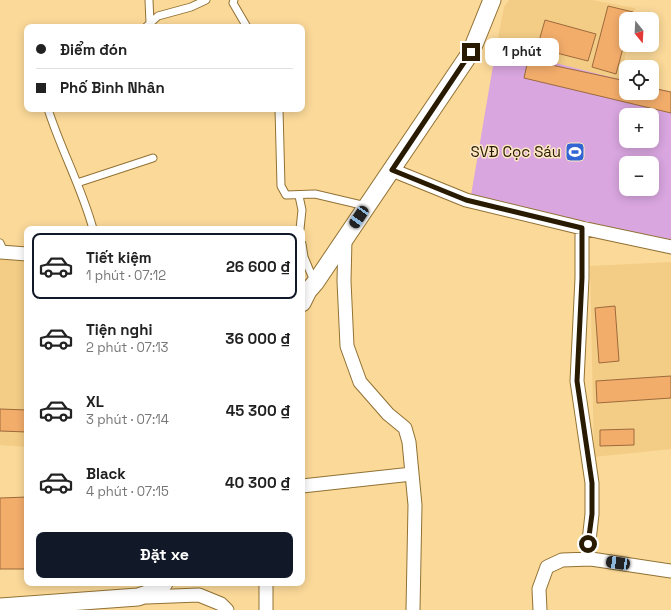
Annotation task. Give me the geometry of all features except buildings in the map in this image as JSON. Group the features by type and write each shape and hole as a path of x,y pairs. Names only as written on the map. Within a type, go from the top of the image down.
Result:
{"street":[{"path":"307,291 392,170 471,52 492,0"},
{"path":"392,170 466,200 582,228 671,247"},
{"path":"582,228 582,278 577,381 592,483 592,514 587,559"},
{"path":"344,239 347,346 360,382 388,414 405,428 409,442 415,505 413,610"},
{"path":"1,249 24,253"},
{"path":"305,486 412,474"},
{"path":"540,610 540,589 547,566 562,560 587,559 671,571"},
{"path":"138,597 159,590 162,586"},
{"path":"266,586 266,610"},
{"path":"0,607 199,594 221,604 227,610"}],"lane":[{"path":"148,24 149,0"},
{"path":"149,24 158,16 191,7 206,0"},
{"path":"234,0 233,3 245,24"},
{"path":"49,112 57,137 88,211 92,226"},
{"path":"279,112 281,186 286,195 300,196 315,194 366,206"},
{"path":"77,183 153,158"},
{"path":"300,196 302,210 300,226"},
{"path":"305,268 307,291"}],"shaded area":[{"path":"509,0 592,0 635,8 634,12 619,12 619,52 626,52 624,60 619,60 619,79 496,48 504,7"},
{"name":"SVĐ Cọc Sáu","path":"496,48 619,79 619,100 659,100 659,89 671,92 671,252 469,207"},
{"path":"0,252 24,254 24,447 0,445"},
{"path":"671,262 671,449 594,457 590,266"}],"place":[{"name":"SVĐ Cọc Sáu","path":"575,152"}],"route":[{"path":"471,52 392,170 466,200 582,228 582,278 577,381 592,483 592,514 588,544"}]}
